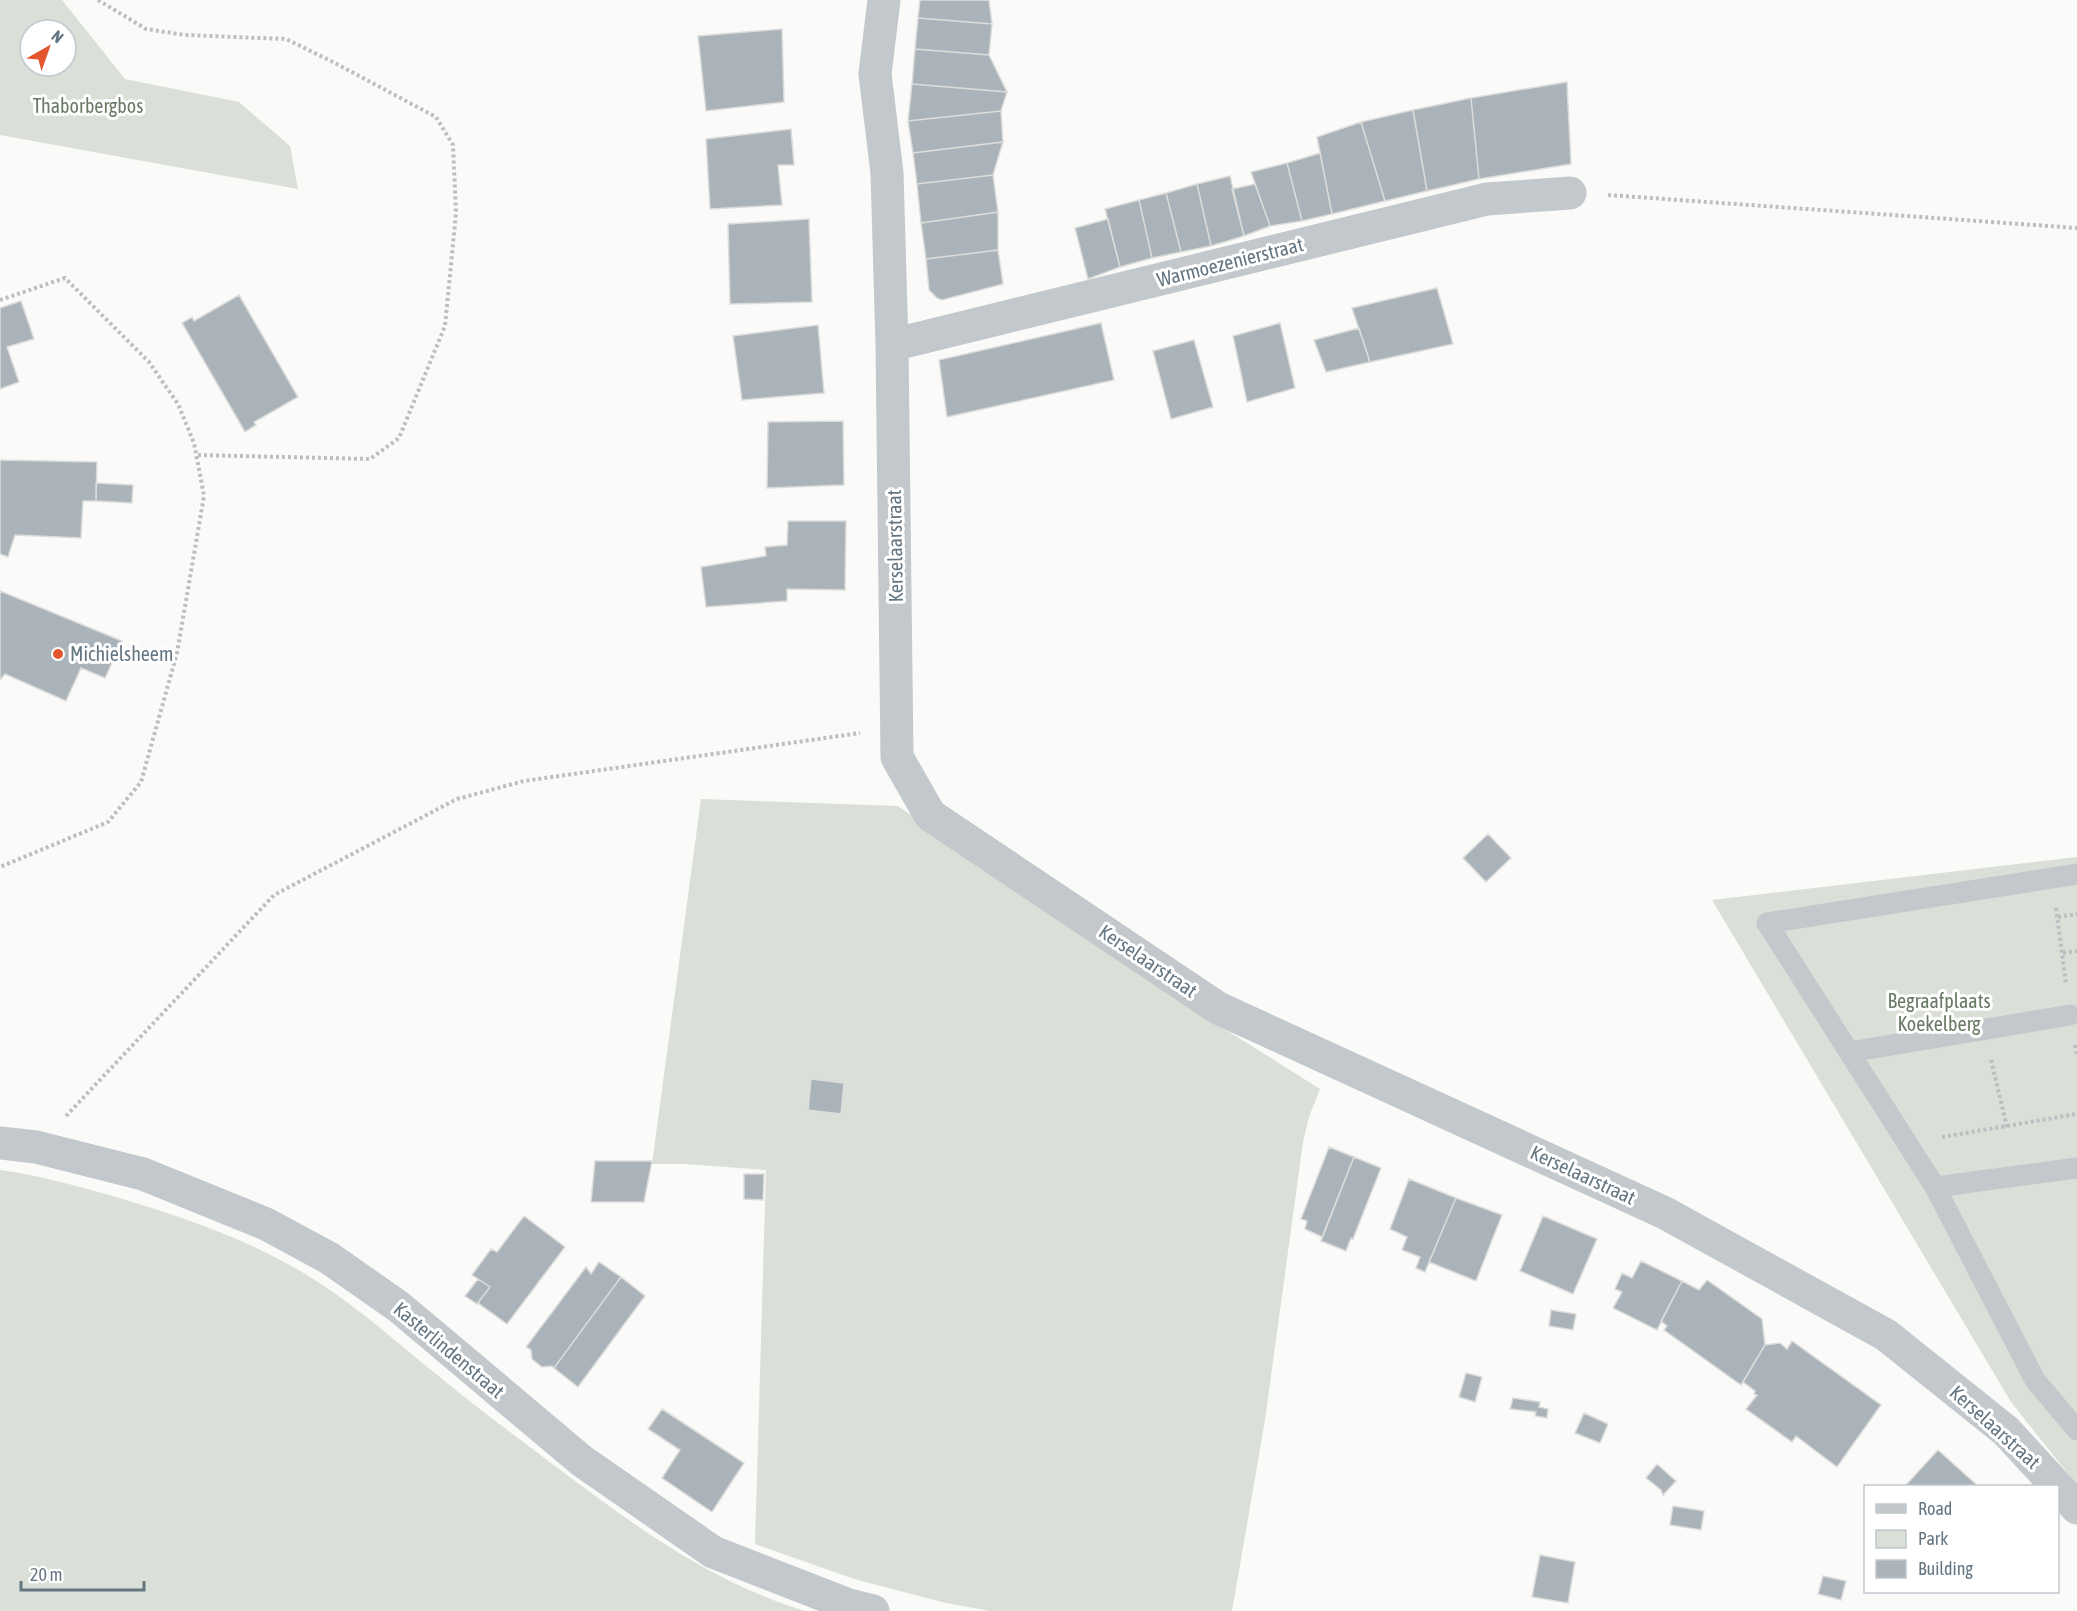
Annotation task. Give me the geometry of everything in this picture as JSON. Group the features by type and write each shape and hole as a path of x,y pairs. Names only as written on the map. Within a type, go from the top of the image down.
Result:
{"street":[{"name":"Kerselaarstraat","path":"885,0 875,74 886,173 892,345 897,757 930,815 1218,1008 1665,1213 1886,1335 2006,1431 2055,1485"},
{"name":"Warmoezenierstraat","path":"892,345 1487,199 1570,193"},
{"name":"Kasterlindenstraat","path":"0,1143 36,1147 143,1174 266,1224 329,1258 399,1308 582,1461 713,1552 849,1605 873,1611"},
{"name":"Kerselaarstraat","path":"2059,1489 2077,1509"}],"lane":[{"path":"2077,874 1767,923 1935,1187 2035,1380 2077,1430"},
{"path":"1850,1052 2070,1015"},
{"path":"1935,1187 2077,1168"}],"path":[{"path":"98,0 146,29 185,35 286,39 436,117 453,145 456,213 444,326 399,438 370,459 196,455"},
{"path":"1570,193 2077,228"},
{"path":"0,300 64,278 149,362 178,404 194,443 204,496 177,653 141,782 108,822 0,867"},
{"path":"36,1147 274,895 458,799 524,781 862,733"},
{"path":"2050,878 2058,917 2077,1056"},
{"path":"2058,917 2077,914"},
{"path":"2062,953 2077,951"},
{"path":"1984,1029 2007,1127"},
{"path":"1908,1143 2077,1114"}],"green space":[{"name":"Thaborbergbos","path":"0,0 62,0 76,18 18,18 18,78 78,78 78,20 125,79 239,102 290,146 298,189 0,135"},
{"path":"701,799 898,806 1193,1009 1320,1089 1309,1117 1303,1142 1265,1420 1232,1611 990,1611 946,1603 854,1579 755,1544 766,1170 652,1164"},
{"name":"Begraafplaats Koekelberg","path":"2077,857 2077,1485 2011,1402 1712,900"},
{"path":"0,1170 68,1184 165,1212 220,1232 299,1270 354,1307 486,1414 649,1534 708,1570 738,1585 805,1611 0,1611"}],"building":[{"path":"920,0 989,0 992,24 918,18"},
{"path":"918,18 992,24 989,55 915,49"},
{"path":"782,29 784,102 706,111 698,36"},
{"path":"915,49 989,55 1007,92 912,84"},
{"path":"1567,82 1571,164 1479,179 1471,98"},
{"path":"912,84 1007,92 1001,111 908,121"},
{"path":"1471,98 1479,179 1427,191 1413,110"},
{"path":"1413,110 1427,191 1385,201 1361,122"},
{"path":"1001,111 1003,142 913,153 908,121"},
{"path":"1361,122 1385,201 1332,214 1317,137"},
{"path":"791,129 794,165 778,165 782,205 710,209 706,139"},
{"path":"1003,142 993,175 917,184 913,153"},
{"path":"1320,153 1332,214 1302,221 1287,163"},
{"path":"1287,163 1302,221 1270,226 1251,172"},
{"path":"993,175 998,212 921,223 917,184"},
{"path":"1230,176 1244,236 1211,246 1197,184"},
{"path":"1197,184 1211,246 1181,252 1166,193"},
{"path":"1255,184 1270,226 1244,236 1232,189"},
{"path":"1166,193 1181,252 1152,258 1139,200"},
{"path":"1139,200 1152,258 1120,267 1105,209"},
{"path":"998,212 998,250 926,259 921,223"},
{"path":"809,219 812,302 730,304 728,224"},
{"path":"1108,219 1120,267 1088,279 1075,228"},
{"path":"998,250 1003,284 942,300 929,290 926,259"},
{"path":"1437,288 1453,344 1370,362 1352,308"},
{"path":"239,295 298,397 254,422 256,425 245,432 182,323 192,317 194,321"},
{"path":"21,301 34,339 7,347 19,382 0,389 0,308"},
{"path":"1101,323 1114,380 947,417 939,360"},
{"path":"1280,323 1295,388 1247,402 1233,336"},
{"path":"818,325 824,393 742,400 733,336"},
{"path":"1359,328 1370,362 1326,372 1314,340"},
{"path":"1194,340 1213,407 1171,419 1153,351"},
{"path":"843,421 844,485 767,488 768,422"},
{"path":"0,460 97,462 96,501 83,501 81,538 15,535 8,557 0,554"},
{"path":"96,483 133,485 132,503 96,501"},
{"path":"788,521 846,521 845,590 787,589 787,601 706,607 701,567 766,556 765,547 787,545"},
{"name":"Michielsheem","path":"0,591 122,641 105,678 81,668 66,701 5,674 0,680"},
{"path":"1488,834 1511,858 1486,882 1463,858"},
{"path":"811,1079 844,1083 841,1114 808,1110"},
{"path":"1329,1147 1354,1157 1322,1237 1305,1229 1307,1221 1301,1219"},
{"path":"1354,1157 1381,1168 1346,1251 1321,1241"},
{"path":"595,1161 652,1161 644,1202 591,1202"},
{"path":"744,1174 764,1174 763,1200 744,1199"},
{"path":"1409,1179 1456,1198 1425,1272 1416,1268 1420,1257 1402,1250 1407,1237 1390,1229"},
{"path":"1456,1198 1502,1215 1476,1281 1429,1262"},
{"path":"524,1216 565,1247 507,1324 478,1303 490,1287 472,1275 491,1249 497,1252"},
{"path":"1543,1216 1597,1239 1573,1294 1520,1271"},
{"path":"1641,1261 1682,1281 1657,1330 1613,1308 1622,1292 1615,1289 1622,1273 1632,1278"},
{"path":"599,1262 621,1277 554,1368 552,1366 542,1367 532,1359 531,1350 526,1347 586,1267 591,1274"},
{"path":"621,1277 645,1296 578,1387 554,1368"},
{"path":"478,1279 490,1287 477,1304 465,1296"},
{"path":"1707,1280 1762,1319 1765,1345 1741,1385 1664,1330 1667,1326 1661,1321 1682,1281 1699,1290"},
{"path":"1551,1310 1576,1314 1573,1330 1549,1326"},
{"path":"1792,1341 1881,1405 1837,1467 1796,1436 1792,1442 1746,1409 1757,1395 1743,1382 1765,1345 1780,1343 1787,1349"},
{"path":"1466,1373 1482,1377 1475,1402 1459,1397"},
{"path":"1513,1398 1540,1402 1539,1407 1548,1409 1547,1418 1535,1416 1536,1412 1510,1409"},
{"path":"662,1409 744,1463 712,1512 662,1478 680,1450 648,1429"},
{"path":"1584,1413 1608,1424 1600,1443 1575,1433"},
{"path":"1938,1450 1977,1485 1906,1485"},
{"path":"1657,1464 1676,1481 1663,1495 1661,1490 1646,1478"},
{"path":"1673,1506 1704,1511 1701,1530 1670,1525"},
{"path":"1540,1555 1575,1562 1568,1603 1532,1597"},
{"path":"1823,1576 1846,1581 1841,1600 1818,1594"}],"place":[{"name":"Michielsheem","path":"58,654"}]}
